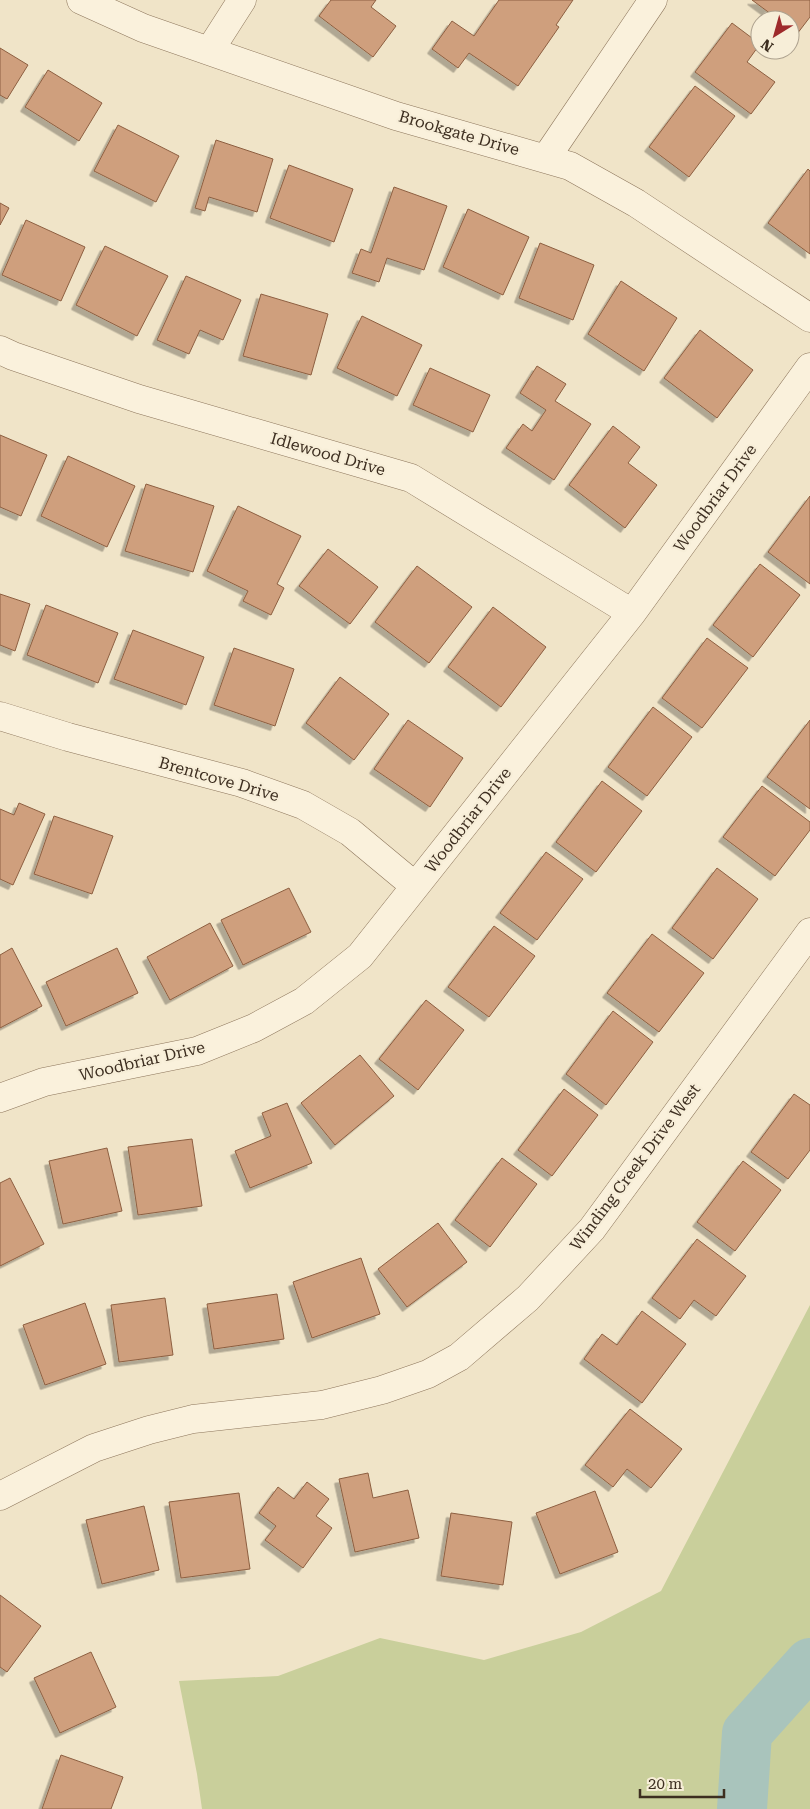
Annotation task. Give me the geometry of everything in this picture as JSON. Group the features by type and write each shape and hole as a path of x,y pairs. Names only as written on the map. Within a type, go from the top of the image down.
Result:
{"street":[{"name":"Brookgate Drive","path":"81,0 143,28 396,116 570,166 636,203 810,318"},
{"path":"210,50 242,0"},
{"path":"546,158 653,0"},
{"name":"Idlewood Drive","path":"0,350 139,399 411,478 632,613"},
{"name":"Woodbriar Drive","path":"0,1098 44,1082 197,1051 254,1028 304,1000 360,956 632,613 810,368"},
{"name":"Brentcove Drive","path":"0,716 68,737 242,783 303,805 350,832 415,886"},
{"name":"Winding Creek Drive West","path":"0,1496 94,1448 149,1430 194,1419 330,1403 382,1390 428,1374 459,1357 528,1298 592,1229 810,932"}],"green space":[{"path":"810,1305 810,1809 202,1809 179,1681 278,1676 380,1638 484,1660 581,1632 661,1591"}],"building":[{"path":"331,0 376,0 371,7 396,26 373,57 319,16"},
{"path":"499,0 573,0 556,25 559,27 518,86 469,53 458,68 432,49 452,21 474,36"},
{"path":"752,0 810,0 810,17 800,30 800,10 766,10"},
{"path":"732,23 750,36 750,58 747,62 775,82 751,114 695,72"},
{"path":"0,48 28,65 7,99 0,95"},
{"path":"48,70 102,103 79,141 25,107"},
{"path":"695,86 735,116 689,177 649,147"},
{"path":"118,125 179,156 156,202 94,171"},
{"path":"216,140 273,159 257,212 209,197 205,211 195,208"},
{"path":"289,165 353,189 334,242 270,218"},
{"path":"808,169 810,171 810,254 768,223"},
{"path":"394,187 447,206 424,270 387,258 379,282 352,273 361,249 371,253"},
{"path":"0,203 9,208 0,225"},
{"path":"468,209 529,237 503,295 443,267"},
{"path":"26,220 85,247 61,301 2,275"},
{"path":"540,243 594,265 573,320 519,298"},
{"path":"105,246 168,276 137,336 76,305"},
{"path":"186,276 241,300 223,340 200,330 189,354 157,340"},
{"path":"621,281 677,318 644,371 588,334"},
{"path":"261,294 328,314 311,375 243,356"},
{"path":"362,316 422,345 397,396 337,368"},
{"path":"700,330 753,370 717,418 664,378"},
{"path":"537,366 566,384 555,401 591,424 554,480 506,448 523,424 532,431 546,410 520,393"},
{"path":"430,368 490,395 473,432 413,405"},
{"path":"613,426 640,447 628,463 657,485 625,528 569,485"},
{"path":"0,435 47,455 21,516 0,507"},
{"path":"68,456 135,486 107,547 41,516"},
{"path":"146,484 214,506 193,572 125,551"},
{"path":"810,496 810,584 768,552"},
{"path":"238,506 301,536 277,584 284,588 271,615 243,601 248,591 207,571"},
{"path":"328,549 378,587 350,624 299,586"},
{"path":"760,564 800,595 753,657 713,625"},
{"path":"417,566 472,607 429,663 375,622"},
{"path":"0,594 30,604 15,651 0,645"},
{"path":"46,605 118,633 98,683 27,655"},
{"path":"493,607 546,647 501,707 448,667"},
{"path":"133,630 204,657 186,705 114,679"},
{"path":"707,638 748,668 702,728 662,698"},
{"path":"234,648 294,669 275,726 214,705"},
{"path":"340,677 389,714 354,760 306,723"},
{"path":"653,707 692,737 647,796 608,767"},
{"path":"408,720 463,758 430,807 374,769"},
{"path":"810,720 810,809 767,777"},
{"path":"602,781 642,811 596,872 556,842"},
{"path":"762,786 810,822 810,830 775,876 723,837"},
{"path":"19,803 45,814 13,885 0,879 0,809 14,815"},
{"path":"54,816 113,836 92,894 34,874"},
{"path":"546,852 583,879 537,940 500,913"},
{"path":"717,868 758,899 713,959 672,928"},
{"path":"289,888 311,932 243,965 221,920"},
{"path":"210,923 233,966 170,1000 147,957"},
{"path":"494,926 535,956 489,1017 448,987"},
{"path":"652,934 704,973 659,1032 607,993"},
{"path":"12,948 42,1006 0,1028 0,955"},
{"path":"117,948 138,993 66,1026 46,982"},
{"path":"426,1000 464,1030 418,1090 379,1059"},
{"path":"613,1011 653,1042 606,1105 566,1074"},
{"path":"360,1055 394,1096 335,1145 301,1103"},
{"path":"564,1089 598,1115 552,1176 518,1150"},
{"path":"794,1094 810,1105 810,1150 788,1179 751,1152"},
{"path":"287,1103 312,1163 250,1188 235,1151 271,1136 262,1113"},
{"path":"192,1139 202,1206 138,1215 128,1147"},
{"path":"107,1148 122,1211 63,1224 49,1161"},
{"path":"502,1158 537,1184 490,1247 455,1220"},
{"path":"743,1161 781,1190 735,1251 697,1222"},
{"path":"10,1178 44,1244 0,1266 0,1183"},
{"path":"438,1223 467,1262 407,1307 378,1269"},
{"path":"697,1239 746,1276 716,1316 694,1300 680,1319 652,1298"},
{"path":"361,1258 380,1314 312,1338 293,1282"},
{"path":"277,1294 284,1339 214,1349 207,1304"},
{"path":"165,1298 173,1355 119,1362 111,1305"},
{"path":"85,1303 106,1364 45,1385 23,1325"},
{"path":"642,1311 686,1344 642,1403 584,1359 602,1334 617,1345"},
{"path":"630,1409 682,1449 651,1488 627,1469 613,1487 585,1465"},
{"path":"368,1473 373,1498 408,1490 419,1538 355,1552 339,1479"},
{"path":"307,1482 329,1499 316,1516 332,1528 303,1568 265,1540 276,1526 259,1513 278,1487 294,1499"},
{"path":"595,1491 618,1552 560,1574 536,1513"},
{"path":"239,1493 250,1569 181,1578 169,1502"},
{"path":"144,1506 159,1570 102,1584 86,1520"},
{"path":"451,1513 512,1522 503,1585 441,1576"},
{"path":"0,1595 41,1626 7,1672 0,1667"},
{"path":"91,1652 116,1707 60,1733 34,1678"},
{"path":"61,1755 123,1777 111,1809 42,1809"}],"waterway":[{"path":"742,1809 747,1733 810,1663"}]}
